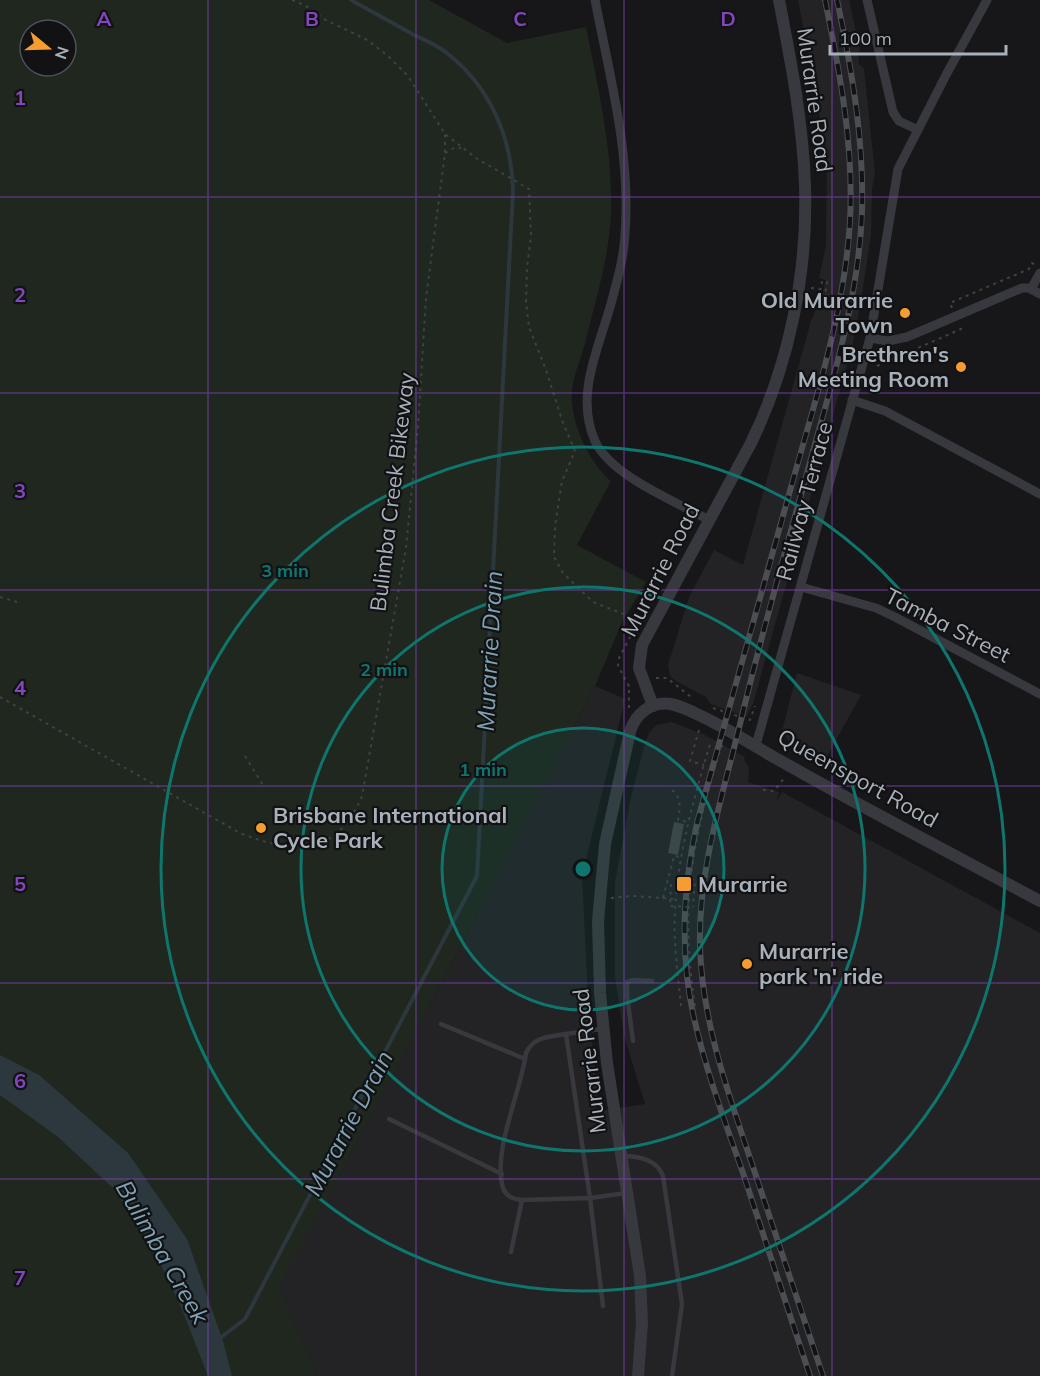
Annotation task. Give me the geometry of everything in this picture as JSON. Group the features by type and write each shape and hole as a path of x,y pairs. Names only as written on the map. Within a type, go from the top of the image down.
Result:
{"street":[{"path":"595,0 620,127 626,205 620,268 586,389 587,415 595,440 612,465 709,520"},
{"name":"Murarrie Road","path":"653,706 639,668 641,650 747,452 765,412 792,321 801,274 805,215 803,154 797,98 779,0"},
{"path":"867,0 893,112 899,121 918,130"},
{"name":"Railway Terrace","path":"756,745 870,338 896,177 946,75 987,0"},
{"path":"870,338 888,341 907,337 1018,289 1026,287 1036,291 1038,269"},
{"path":"852,400 885,411 1040,494"},
{"name":"Tamba Street","path":"801,586 876,608 896,617 1040,694"},
{"name":"Queensport Road","path":"653,706 671,704 718,724 790,766 1040,901"},
{"path":"634,722 644,710 653,706"},
{"name":"Murarrie Road","path":"634,722 610,817 601,868 598,921 600,993 604,1028 642,1300 638,1376"}],"lane":[{"path":"633,1041 627,982 652,981"},
{"path":"441,1024 525,1059"},
{"path":"604,1028 537,1039 529,1047 501,1155 503,1188 513,1198 522,1200 590,1198 627,1192"},
{"path":"566,1034 603,1306"},
{"path":"389,1119 502,1174"},
{"path":"622,1156 637,1156 649,1161 659,1169 663,1176 682,1304 672,1376"},
{"path":"511,1252 522,1200"}],"path":[{"path":"292,0 367,40 387,55 408,76 445,134 461,148 529,189 531,236 526,302 529,327 575,451 562,481 555,526 554,557 563,573 593,602 639,620 619,658 618,666 631,686 629,708 634,722"},
{"name":"Bulimba Creek Bikeway","path":"0,697 240,833 260,841 304,847 326,842 343,829 355,813 362,796 406,548 418,426 426,298 445,153 445,134"},
{"path":"445,153 454,148 461,148"},
{"path":"953,309 950,303 1029,269 1032,263 1038,269"},
{"path":"811,288 821,290 822,281 827,282 825,295 863,301 864,294"},
{"path":"877,366 961,329 958,323"},
{"path":"0,597 17,602"},
{"path":"654,678 668,678 695,699"},
{"path":"705,704 750,720 757,703"},
{"path":"699,730 690,761 704,765"},
{"path":"695,1006 688,964 687,912 690,879 702,815 724,741"},
{"path":"681,1006 676,957 676,899 681,857 710,744"},
{"path":"245,756 263,785"},
{"path":"763,790 774,791 785,777"},
{"path":"672,790 676,793 680,804 678,820 689,822"},
{"path":"663,898 674,856 681,857"},
{"path":"678,885 671,885 670,906 693,907 695,880 690,879"},
{"path":"614,898 676,899"}],"shaded area":[{"name":"Brisbane International Cycle Park","path":"0,0 429,0 507,43 586,27 607,143 611,213 604,264 574,380 572,402 582,440 595,464 611,481 577,545 646,582 622,622 595,686 449,969 279,1288 317,1376 232,1376 231,1373 228,1376 0,1376"},
{"path":"798,0 849,0 860,50 859,64 864,69 875,173 872,189 871,235 853,343 753,704 746,717 711,704 706,697 676,681 670,676 668,665 689,597 714,550 743,565 811,321 821,299 826,280 819,278 826,246 827,155 814,86 815,62 808,53"},
{"path":"797,673 861,695 825,760 788,740 782,731"},
{"path":"595,686 625,699 582,876 588,1000 599,1111 645,1104 624,1036 615,977 615,882 631,797 645,743 649,733 656,725 672,722 705,735 745,757 744,760 749,768 748,782 779,792 776,802 782,792 1040,933 1040,1376 317,1376 278,1288 449,969"}],"water":[{"name":"Bulimba Creek","path":"0,1055 39,1075 128,1153 187,1239 223,1341 232,1376 208,1376 181,1307 159,1261 137,1222 113,1188 58,1137 0,1095"}],"building":[{"path":"674,822 684,824 678,855 668,853"}],"waterway":[{"name":"Murarrie Drain","path":"219,1339 245,1319 477,876 513,191 512,171 496,115 487,98 463,67 437,46 351,0"}],"railway":[{"path":"810,1376 704,1057 689,993 685,918 689,869 698,819 821,380 843,285 850,221 850,165 841,82 825,0"},
{"path":"823,1376 718,1058 702,975 700,917 714,830 767,618 837,365 856,273 862,211 861,158 852,79 837,0"}],"place":[{"name":"Old Murarrie Town","path":"905,313"},
{"name":"Brethren's Meeting Room","path":"961,367"},
{"name":"Brisbane International Cycle Park","path":"261,828"},
{"name":"Murarrie","path":"684,884"},
{"name":"Murarrie park 'n' ride","path":"747,964"}]}
